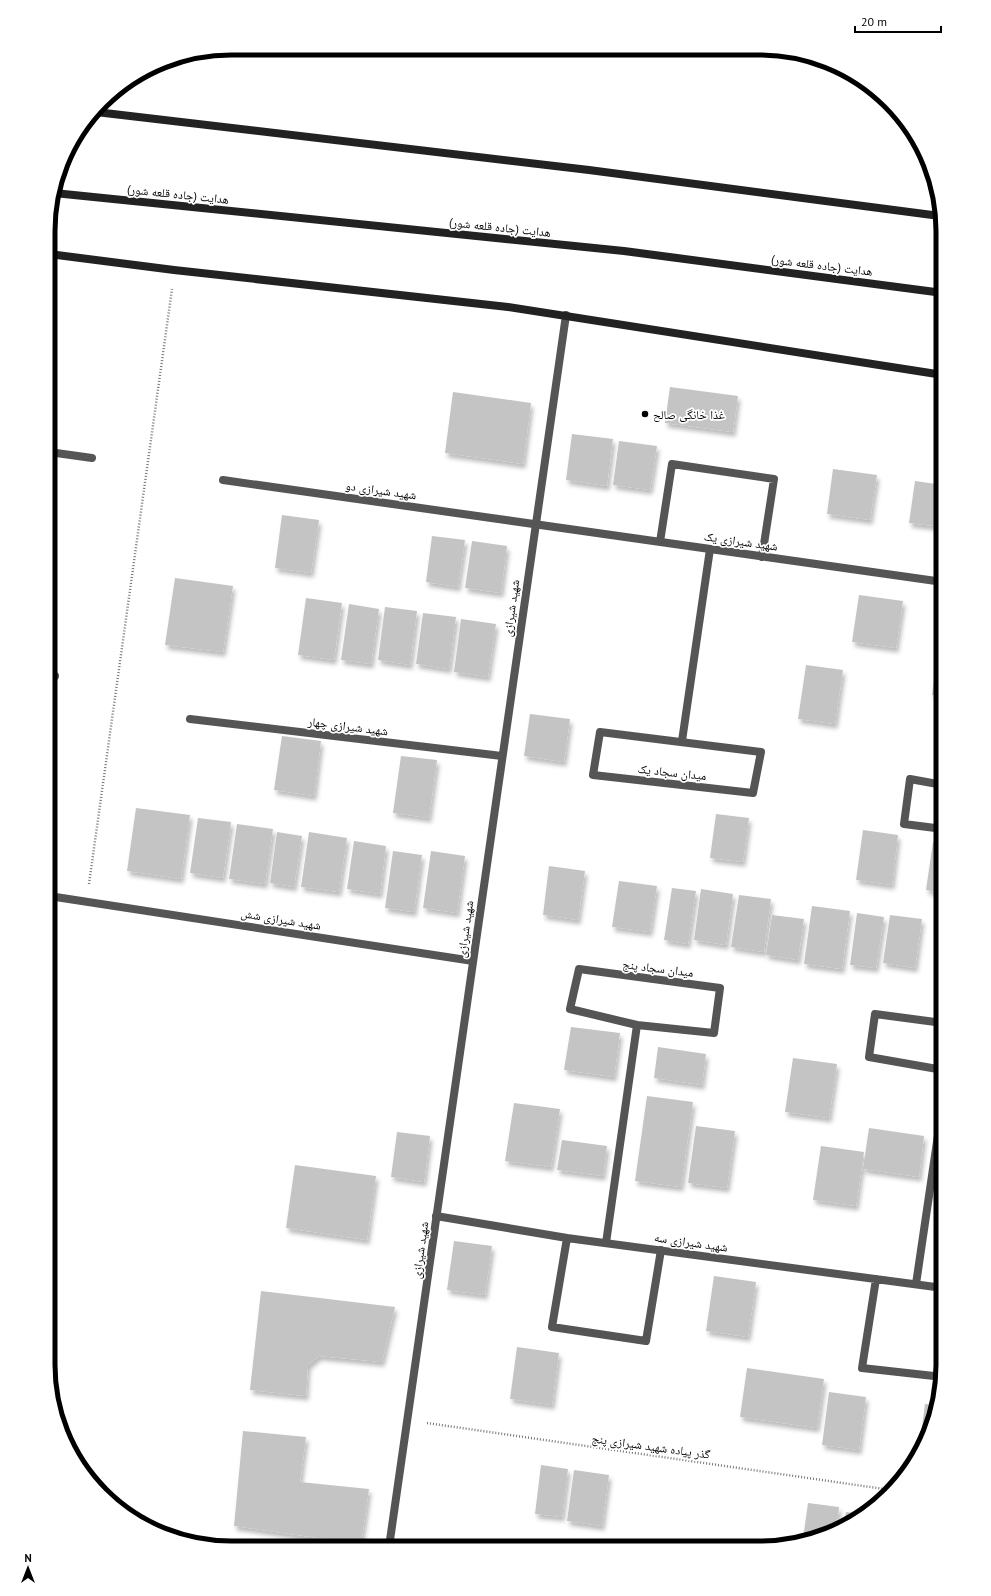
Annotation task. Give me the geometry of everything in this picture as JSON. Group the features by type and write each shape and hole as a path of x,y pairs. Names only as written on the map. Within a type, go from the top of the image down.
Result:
{"main road":[{"path":"101,113 589,170 935,215"},
{"name":"هدایت (جاده قلعه شور)","path":"59,194 624,251 936,292"},
{"path":"55,255 174,270 500,306 566,315 936,374"}],"street":[{"name":"شهید شیرازی","path":"390,1541 566,315"},
{"path":"55,453 92,458"},
{"path":"660,542 672,464 774,480 762,557"},
{"name":"شهید شیرازی دو","path":"223,480 535,523"},
{"name":"شهید شیرازی یک","path":"535,523 936,581"},
{"path":"682,741 710,549"},
{"name":"شهید شیرازی چهار","path":"190,719 502,756"},
{"name":"میدان سجاد یک","path":"600,732 682,741 761,752 753,793 593,775 600,732"},
{"path":"936,784 910,779 904,824 936,828"},
{"name":"شهید شیرازی شش","path":"55,897 473,961"},
{"name":"میدان سجاد پنج","path":"579,969 720,988 714,1033 637,1025 570,1009 579,969"},
{"path":"936,1022 875,1014 869,1058 936,1069"},
{"path":"606,1243 637,1025"},
{"path":"916,1284 936,1149"},
{"name":"شهید شیرازی سه","path":"436,1216 567,1238 936,1287"},
{"path":"567,1238 552,1327 646,1341 661,1250"},
{"path":"876,1279 862,1368 936,1376"}],"path":[{"path":"86,901 174,270"},
{"name":"گذر پیاده شهید شیرازی پنج","path":"407,1420 884,1489"}],"building":[{"path":"670,387 738,396 733,432 665,423"},
{"path":"453,392 531,403 523,464 445,453"},
{"path":"572,434 613,439 607,486 566,480"},
{"path":"619,441 657,446 650,490 613,485"},
{"path":"833,469 877,475 870,520 827,514"},
{"path":"915,481 936,484 936,526 909,523"},
{"path":"282,515 319,520 311,573 275,568"},
{"path":"432,536 465,540 458,587 426,582"},
{"path":"472,541 507,546 501,593 465,588"},
{"path":"175,578 233,586 223,652 165,645"},
{"path":"859,595 903,601 896,648 852,642"},
{"path":"306,598 342,603 334,660 298,655"},
{"path":"349,604 379,609 371,664 341,660"},
{"path":"385,607 417,611 410,665 378,660"},
{"path":"423,613 456,617 449,669 416,664"},
{"path":"461,619 496,624 488,677 454,672"},
{"path":"806,665 843,670 835,724 798,719"},
{"path":"936,665 936,696 932,695"},
{"path":"530,714 570,719 564,762 524,756"},
{"path":"282,736 321,741 314,796 274,790"},
{"path":"401,756 437,760 429,818 393,813"},
{"path":"136,808 190,815 181,879 127,871"},
{"path":"716,814 749,818 743,862 710,858"},
{"path":"198,818 231,822 223,878 190,873"},
{"path":"237,824 273,829 265,884 229,879"},
{"path":"863,830 898,835 892,885 856,880"},
{"path":"277,832 302,836 294,887 270,883"},
{"path":"309,832 347,838 339,892 301,887"},
{"path":"354,841 386,846 380,894 347,889"},
{"path":"933,842 936,843 936,892 926,890"},
{"path":"393,851 422,855 414,912 385,908"},
{"path":"431,851 465,856 457,913 423,908"},
{"path":"549,866 585,871 578,920 543,915"},
{"path":"619,881 657,886 650,932 612,927"},
{"path":"672,888 696,891 688,944 664,940"},
{"path":"701,889 733,894 726,945 694,940"},
{"path":"739,895 771,899 764,952 731,947"},
{"path":"812,906 850,911 842,969 804,964"},
{"path":"857,913 884,917 876,968 850,965"},
{"path":"772,915 804,919 798,960 766,955"},
{"path":"890,915 922,919 915,968 883,963"},
{"path":"571,1027 620,1033 614,1077 564,1070"},
{"path":"658,1047 706,1054 702,1085 654,1078"},
{"path":"793,1058 837,1064 829,1118 785,1112"},
{"path":"647,1096 693,1102 681,1187 635,1181"},
{"path":"514,1103 560,1109 551,1167 505,1161"},
{"path":"696,1126 735,1131 727,1188 688,1183"},
{"path":"869,1128 924,1136 919,1177 863,1169"},
{"path":"397,1132 430,1136 424,1182 391,1177"},
{"path":"562,1140 607,1146 603,1176 557,1170"},
{"path":"821,1146 864,1152 856,1206 813,1200"},
{"path":"295,1165 376,1176 367,1240 286,1228"},
{"path":"454,1241 492,1246 485,1295 447,1290"},
{"path":"714,1276 756,1282 748,1337 706,1331"},
{"path":"261,1291 395,1307 382,1362 319,1356 308,1365 306,1396 250,1390"},
{"path":"517,1347 559,1353 552,1405 510,1399"},
{"path":"747,1368 824,1379 817,1428 740,1417"},
{"path":"829,1392 866,1397 859,1450 822,1445"},
{"path":"925,1404 931,1405 927,1421 921,1437"},
{"path":"243,1431 306,1437 300,1482 369,1489 361,1541 340,1541 234,1526"},
{"path":"541,1465 568,1469 562,1517 535,1514"},
{"path":"574,1470 609,1475 602,1526 567,1521"},
{"path":"808,1503 839,1507 837,1523 803,1535"},
{"path":"846,1512 855,1513 848,1517 845,1519"}],"place":[{"name":"غذا خانگی صالح","path":"645,414"}]}
